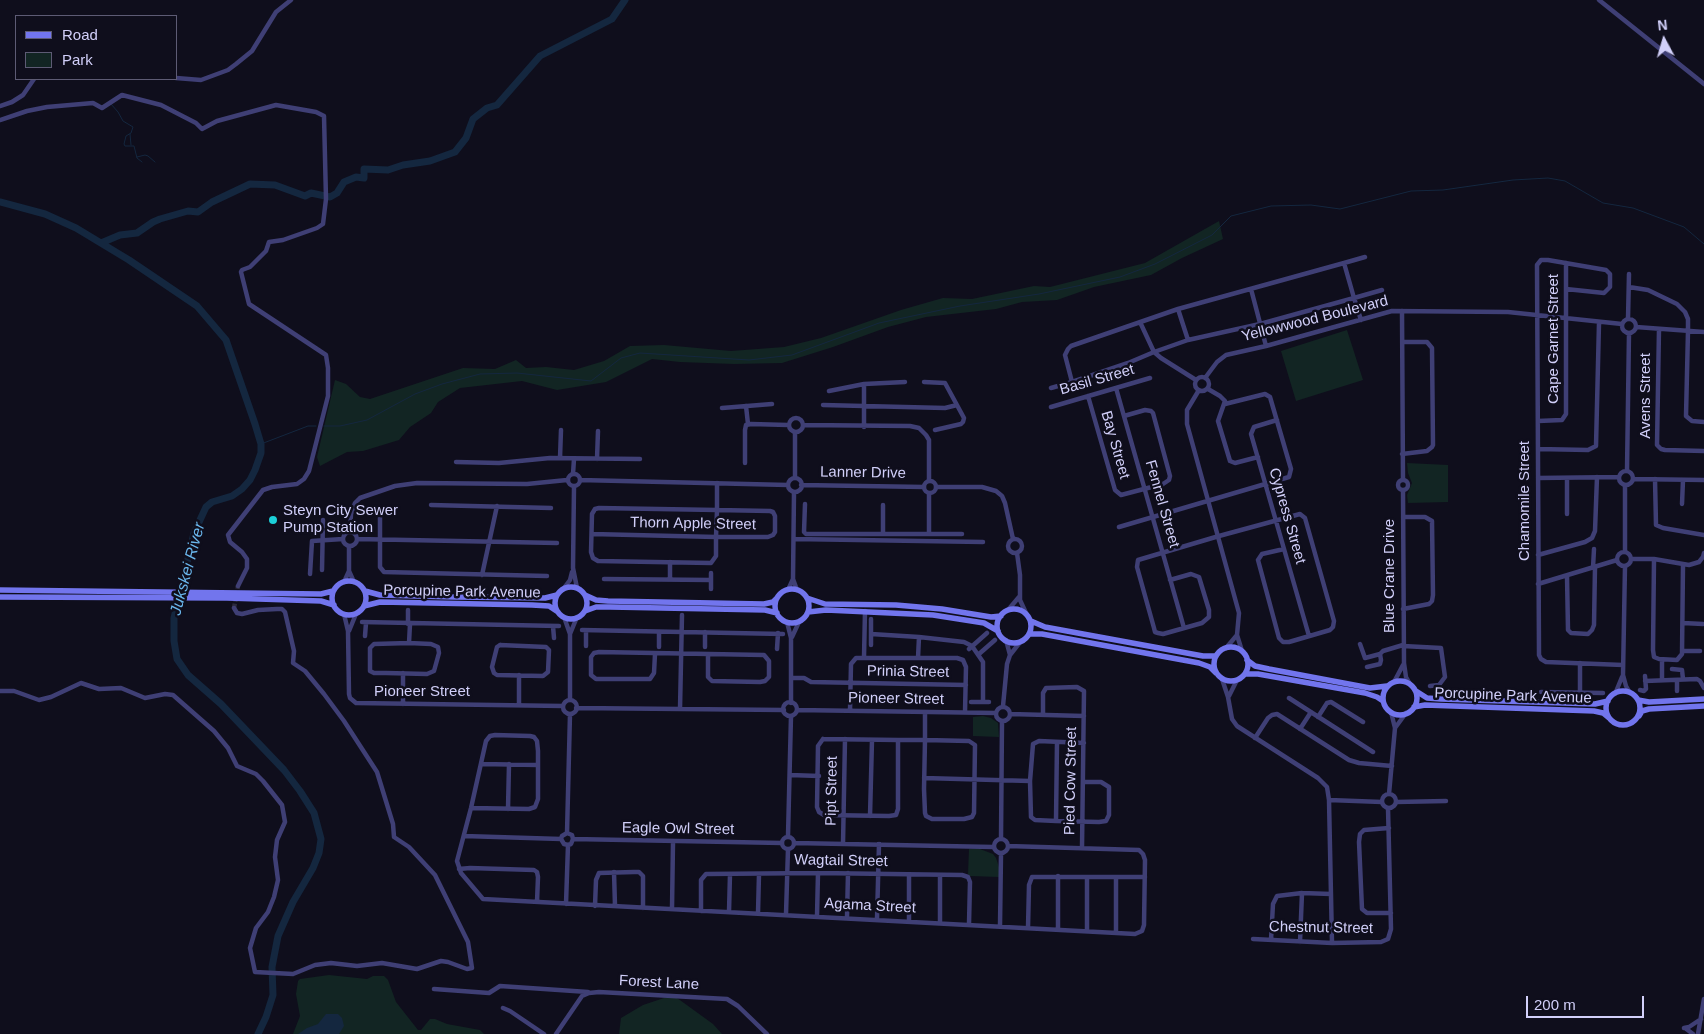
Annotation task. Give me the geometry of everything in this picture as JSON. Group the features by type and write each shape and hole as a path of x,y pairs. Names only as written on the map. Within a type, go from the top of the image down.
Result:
{"street":[{"path":"178,78 201,80 228,70 252,51 276,12 291,0"},
{"path":"1599,0 1704,84"},
{"path":"0,106 12,102 23,95 33,80"},
{"path":"0,120 40,108 93,103 102,108 122,95 161,105 196,123 202,129 217,121 276,105 324,116 326,199 324,222 320,226 279,242 270,241 266,251 252,265 241,271 246,299 249,305 326,355 328,394 308,471 304,479 297,484 263,490 229,534 228,540 247,559 247,568 238,586"},
{"path":"1072,382 1065,355 1068,349 1178,309 1365,257"},
{"name":"Chamomile Street","path":"1566,263 1541,260 1537,268 1540,657 1546,662 1623,665"},
{"path":"1344,263 1360,320"},
{"path":"1566,263 1606,270 1610,277 1610,287 1604,293 1566,289"},
{"name":"Cape Garnet Street","path":"1538,421 1562,420 1566,414 1566,263"},
{"path":"1628,319 1629,274"},
{"path":"1629,287 1648,290 1680,306 1687,315 1686,416 1692,421 1704,422"},
{"path":"1251,289 1266,346"},
{"path":"1051,388 1128,363 1188,340 1260,324 1382,290"},
{"path":"1178,309 1188,340"},
{"path":"1402,311 1402,452 1427,451 1433,445 1431,345 1427,342 1403,342"},
{"name":"Yellowwood Boulevard","path":"1205,378 1216,362 1226,355 1266,346 1385,312 1508,312 1622,324"},
{"path":"1629,333 1623,330 1622,324 1624,320 1634,321 1636,327"},
{"path":"1140,322 1154,352 1196,380"},
{"path":"1538,449 1588,450 1596,446 1599,323"},
{"path":"1636,327 1704,332"},
{"path":"1629,333 1633,332 1636,327"},
{"name":"Avens Street","path":"1659,329 1657,445 1665,450 1704,451"},
{"path":"1627,471 1629,333"},
{"path":"1196,380 1199,377 1205,378 1209,382 1208,388"},
{"name":"Basil Street","path":"1051,406 1150,378"},
{"path":"1196,380 1195,387 1199,390 1203,391 1208,388"},
{"path":"829,390 864,384 905,382"},
{"path":"924,382 945,384 964,418 963,422 935,430"},
{"path":"864,384 864,427"},
{"name":"Fennel Street","path":"1116,388 1184,628"},
{"path":"1208,388 1225,401 1218,421 1228,458 1235,463 1258,457"},
{"path":"1199,390 1189,405 1187,420 1239,608 1237,635 1248,665 1245,674 1237,680 1228,698"},
{"path":"1119,527 1289,477 1291,471 1272,400 1268,395 1225,404"},
{"name":"Bay Street","path":"1088,396 1116,493 1121,495 1167,482 1170,473 1153,413 1145,410 1124,416"},
{"path":"722,408 772,404"},
{"path":"823,405 945,408 957,405"},
{"path":"746,406 748,424 744,430 746,463"},
{"path":"788,425 791,420 797,418 802,421 801,431 795,433"},
{"name":"Cypress Street","path":"1277,420 1252,429 1251,434 1309,636"},
{"path":"748,424 788,425"},
{"path":"788,425 791,431 795,433"},
{"path":"803,425 910,426 923,431 930,445 929,481 924,487 929,492"},
{"path":"560,458 561,430"},
{"path":"597,459 598,431"},
{"path":"795,433 795,478"},
{"name":"Blue Crane Drive","path":"1402,452 1402,480 1406,481 1408,485 1406,489 1402,490 1403,646 1406,677 1410,684"},
{"path":"456,462 499,463 527,459 560,458 640,459"},
{"path":"573,474 574,459"},
{"path":"1538,478 1619,477 1627,471"},
{"path":"1619,477 1621,483 1626,485 1632,483 1632,474 1627,471"},
{"path":"350,532 351,514 355,503 360,498 400,485 417,483 527,484 567,480 573,474"},
{"path":"573,474 578,476 580,480"},
{"path":"1538,555 1585,542 1592,538 1595,531 1596,477"},
{"path":"788,484 791,479 795,478"},
{"path":"794,492 802,485 795,478"},
{"path":"1567,478 1567,514"},
{"path":"1633,478 1704,480"},
{"path":"1656,479 1655,520 1658,526 1704,535"},
{"path":"567,480 569,485 574,486"},
{"path":"580,480 788,484"},
{"path":"574,486 577,486 580,480"},
{"path":"1682,504 1683,480"},
{"path":"929,481 934,483 936,487"},
{"path":"717,483 717,510 716,556 711,562 598,561 592,555 592,514 596,508 717,510"},
{"path":"788,484 790,490 794,492"},
{"name":"Lanner Drive","path":"802,485 924,487"},
{"path":"1625,551 1626,485"},
{"path":"574,486 573,568 577,588 586,596 596,600 608,601 764,604 773,602 788,590 793,579"},
{"path":"936,487 982,486 996,491 1002,496 1005,503 1013,539 1008,548 1011,552 1017,553 1022,549 1022,544 1018,540 1013,539"},
{"path":"929,492 933,492 936,487"},
{"path":"794,492 793,579 797,590 807,598 825,604 913,606 991,617 1001,616"},
{"path":"929,492 929,534"},
{"path":"805,504 804,532 806,534 962,534"},
{"path":"431,505 551,508"},
{"path":"883,505 883,534"},
{"path":"482,575 497,506"},
{"name":"Thorn Apple Street","path":"592,534 768,537 775,532 775,516 773,512 717,510"},
{"path":"380,514 380,567 384,572 547,576"},
{"path":"1170,580 1191,574 1197,575 1200,579 1210,617 1206,621 1163,634 1155,632 1137,567 1137,562 1140,559 1298,514 1302,515 1305,518 1334,621 1333,627 1330,630 1283,642 1279,638 1258,560 1262,554 1284,550"},
{"path":"1403,517 1425,517 1432,521 1433,591 1432,601 1429,604 1403,609"},
{"path":"322,570 323,520"},
{"path":"343,539 344,543 349,546 356,544 357,539 354,533 350,532"},
{"path":"343,539 344,535 350,532"},
{"path":"310,574 312,541 343,539"},
{"path":"357,539 556,543"},
{"path":"794,539 983,542"},
{"path":"349,546 349,571 354,582"},
{"path":"1567,576 1568,630 1571,633 1588,634 1594,625 1594,549"},
{"path":"1625,551 1630,555 1631,559"},
{"path":"1617,560 1619,554 1625,551"},
{"path":"1003,706 1005,675 1010,654 1031,630 1031,621 1023,610 1019,596 1020,575 1017,553"},
{"path":"1631,559 1692,565 1699,562 1704,553"},
{"path":"1625,566 1630,563 1631,559"},
{"path":"1538,584 1617,560"},
{"path":"1617,560 1625,566"},
{"path":"1654,560 1653,654 1656,658 1662,660 1677,660 1681,656 1683,565"},
{"path":"670,562 670,579"},
{"path":"1625,566 1623,675 1630,693 1638,700 1649,702 1704,699"},
{"path":"573,568 570,580 557,595 555,606 564,617 571,619 596,607 765,610 777,613"},
{"path":"344,582 349,571"},
{"path":"711,573 711,589"},
{"path":"604,579 711,580"},
{"path":"334,606 332,596 334,591 338,585 344,582 354,582 360,585 365,592 364,606 356,614 348,632"},
{"path":"564,588 577,588"},
{"path":"0,590 227,596 321,601 334,606 344,614 356,614"},
{"path":"788,590 797,590"},
{"path":"227,596 321,594 334,591"},
{"name":"Porcupine Park Avenue","path":"365,592 380,596 545,598 557,595"},
{"path":"0,597 132,594"},
{"path":"585,611 586,596"},
{"path":"998,631 998,623 1001,616 1019,596"},
{"path":"777,598 775,606 782,620 799,622"},
{"path":"791,638 799,622 808,612 807,598"},
{"name":"Porcupine Park Avenue","path":"364,606 380,602 532,605 549,606 558,612"},
{"path":"0,691 14,691 34,699 43,700 81,683 99,689 121,688 145,698 165,694 173,695 214,731 228,748 237,766 260,777 282,806 285,818 284,827 277,842 278,880 274,897 268,912 256,928 250,948 253,970 255,972 293,974 315,965 331,963 357,966 382,963 418,969 448,962 471,969 468,942 435,875 409,847 394,837 393,824 377,772 324,694 302,667 293,663 294,651 284,612 282,609 277,609 258,610 242,614 237,613 234,608"},
{"path":"1008,610 1018,609 1026,613"},
{"path":"408,610 407,638 409,641"},
{"path":"808,612 865,610 933,614 961,618 989,624 1006,640 1010,654"},
{"path":"864,657 865,610"},
{"path":"344,614 348,632"},
{"path":"680,709 682,615"},
{"path":"564,617 570,634 570,700"},
{"path":"570,634 577,617"},
{"path":"871,619 871,645"},
{"path":"1031,621 1045,627 1203,656 1216,656 1237,635"},
{"path":"365,636 364,622 556,626 554,638"},
{"path":"787,622 791,638 791,703"},
{"path":"1683,623 1703,624"},
{"path":"586,646 584,631 705,632 780,634 777,649"},
{"name":"Pioneer Street","path":"348,632 348,688 350,698 356,703 563,706"},
{"path":"659,632 659,647"},
{"path":"705,632 705,647"},
{"path":"971,648 986,633"},
{"path":"871,634 919,636 964,642 979,654 983,662 982,702"},
{"path":"1029,634 1042,634 1199,663 1210,667 1222,679 1234,722 1254,738 1321,780 1327,787 1329,800 1332,943"},
{"path":"918,658 919,636"},
{"path":"979,654 995,640"},
{"path":"1006,640 1015,643 1021,641"},
{"path":"409,641 438,647 440,653 434,671 430,673 403,673 374,673 370,671 370,648 374,644 409,641"},
{"path":"1360,644 1365,658 1403,646 1441,648 1445,677 1439,685 1430,686"},
{"path":"512,645 546,647 549,650 546,674 543,676 519,675 494,674 492,667 497,647 512,645"},
{"path":"1226,648 1242,651"},
{"path":"1682,651 1700,651"},
{"path":"655,654 654,673 650,679 600,679 594,678 591,675 591,657 596,652 764,655 769,661 769,676 765,681 760,682 712,681 708,677 708,655"},
{"path":"1367,668 1380,664 1380,654"},
{"path":"1216,656 1214,665 1216,673"},
{"path":"850,711 852,662 856,658 864,657 960,658 965,663 965,712"},
{"path":"1247,660 1259,667 1370,688 1387,686 1394,682 1410,684 1416,692 1417,700 1414,707 1406,713 1395,728"},
{"path":"1662,660 1662,680"},
{"path":"1394,682 1404,663"},
{"path":"1580,664 1580,692"},
{"path":"1672,668 1682,670 1683,679"},
{"path":"403,673 403,704"},
{"path":"1245,674 1258,674 1365,693 1383,701 1390,712 1395,728 1389,794"},
{"path":"519,675 519,705"},
{"path":"1623,675 1615,694 1608,701 1606,710 1609,718 1615,723 1624,725 1632,723 1642,712 1649,709 1704,706"},
{"name":"Prinia Street","path":"791,678 804,678 812,682 966,685"},
{"path":"1222,679 1237,680"},
{"path":"1640,690 1646,691 1645,679 1699,679 1704,688"},
{"path":"1676,680 1676,690"},
{"path":"1383,701 1387,686"},
{"name":"Pied Cow Street","path":"1043,715 1043,693 1046,688 1077,688 1082,690 1085,695 1082,848"},
{"name":"Porcupine Park Avenue","path":"1416,692 1427,698 1441,699 1595,704 1608,701"},
{"path":"1541,692 1603,693"},
{"path":"1615,694 1622,692 1630,693"},
{"path":"1289,698 1373,752"},
{"path":"570,700 563,706 564,710 570,714"},
{"path":"570,700 574,702 576,708"},
{"path":"1638,700 1640,709 1638,717"},
{"path":"972,702 989,702"},
{"path":"1318,717 1327,704 1331,702 1363,722"},
{"path":"784,710 787,704 791,703"},
{"path":"791,703 796,706 797,710 796,714 791,716"},
{"name":"Porcupine Park Avenue","path":"1414,707 1425,705 1594,711 1603,713 1609,718"},
{"path":"1002,721 998,719 996,713 998,708 1003,706"},
{"path":"1003,706 1007,708 1010,714"},
{"path":"576,708 784,710"},
{"path":"570,714 576,708"},
{"path":"784,710 787,715 791,716"},
{"name":"Pioneer Street","path":"797,710 996,713"},
{"path":"898,740 897,813 893,816 844,816 824,815 819,812 817,807 818,746 826,738 872,740 898,740 925,740 969,741 976,748 974,813 972,817 964,820 932,819 926,816 924,778 925,740 925,712"},
{"path":"1300,729 1311,712"},
{"path":"1390,712 1406,713"},
{"path":"567,833 570,714"},
{"path":"1010,714 1084,716"},
{"path":"1002,721 1008,719 1010,714"},
{"path":"1254,738 1268,718 1275,714 1352,761 1392,766"},
{"path":"788,836 791,716"},
{"path":"1001,839 1002,721"},
{"path":"471,808 529,809 535,807 538,799 538,765 536,740 532,736 490,736 486,741 458,858 459,869 534,870 538,876 537,902"},
{"name":"Pipt Street","path":"843,844 845,739"},
{"path":"870,816 872,740"},
{"path":"1084,743 1039,742 1033,744 1030,781 1031,817 1035,820 1103,822 1109,815 1109,787 1101,782 1084,782"},
{"path":"1056,821 1057,742"},
{"path":"481,764 538,765"},
{"path":"508,809 510,764"},
{"path":"790,775 819,776"},
{"path":"924,778 1030,781"},
{"path":"1389,794 1393,796 1396,802"},
{"path":"1389,794 1384,796 1383,806 1388,808 1394,807 1396,802"},
{"path":"1329,800 1382,802"},
{"path":"1396,802 1446,802"},
{"path":"1388,808 1389,828 1390,913 1367,912 1362,909 1360,834 1364,830 1389,828"},
{"path":"567,833 572,835 574,839 568,845"},
{"path":"562,839 562,836 567,833"},
{"path":"464,836 562,839"},
{"path":"788,836 784,838 782,843 782,846 788,849"},
{"path":"788,836 795,843"},
{"path":"562,839 564,844 568,845"},
{"name":"Eagle Owl Street","path":"574,839 782,843"},
{"path":"993,847 994,842 1001,839 1006,840 1008,846 1006,852 1001,854"},
{"path":"672,909 673,842"},
{"path":"795,843 993,847"},
{"path":"788,849 793,847 795,843"},
{"path":"877,919 879,844"},
{"path":"566,904 568,845"},
{"name":"Agama Street","path":"459,869 479,896 484,899 1138,933 1144,929 1145,857 1139,850 1008,846"},
{"path":"993,847 996,852 1001,854"},
{"path":"786,914 788,849"},
{"path":"1000,926 1001,854"},
{"path":"595,906 597,874 602,872 636,872 642,874 643,908"},
{"path":"614,872 615,906"},
{"name":"Wagtail Street","path":"701,911 702,876 708,873 962,875 969,879 969,924"},
{"path":"817,916 818,873"},
{"path":"729,912 730,874"},
{"path":"758,913 759,874"},
{"path":"847,918 848,874"},
{"path":"909,875 909,921"},
{"path":"940,875 940,922"},
{"path":"1028,928 1030,879 1035,876 1145,878"},
{"path":"1058,876 1058,929"},
{"path":"1087,877 1087,930"},
{"path":"1116,877 1116,932"},
{"path":"1271,940 1275,898 1281,895 1302,893 1331,894"},
{"path":"1300,942 1302,893"},
{"name":"Chestnut Street","path":"1253,939 1332,943 1381,942 1388,939 1391,933 1390,913"},
{"name":"Forest Lane","path":"434,989 489,993 500,986 727,1000 738,1006 768,1034"},
{"path":"556,1034 580,999 585,994 592,992"},
{"path":"1698,1034 1704,999"},
{"path":"503,1008 544,1034"},
{"path":"1693,1034 1684,1028 1701,1019"}],"green space":[{"path":"1219,221 1223,239 1151,275 1094,287 1057,300 1022,302 996,309 926,317 888,327 782,363 734,364 652,359 606,382 557,390 522,381 460,388 438,402 431,413 410,427 399,440 363,451 347,452 320,466 317,457 335,380 346,384 360,397 370,399 463,368 495,369 516,360 526,368 546,367 574,370 604,361 630,346 664,345 731,351 784,347 821,338 901,310 943,298 972,299 1034,286 1050,287 1145,263"},
{"path":"1347,330 1363,380 1296,401 1281,351"},
{"path":"1407,463 1448,465 1448,502 1408,503 1407,495 1412,483"},
{"path":"983,716 991,718 998,723 999,737 973,736 973,717"},
{"path":"969,849 980,849 993,854 999,867 999,877 970,876 968,874"},
{"path":"329,975 367,979 373,976 384,976 388,980 396,1002 418,1030 421,1030 430,1019 435,1019 447,1024 480,1030 484,1034 293,1034 300,1016 296,994 298,981 300,979"},
{"path":"664,998 677,998 713,1024 722,1034 619,1034 621,1018 643,1005"}],"water":[{"path":"326,1014 338,1014 342,1018 344,1026 339,1034 298,1034 318,1024"}],"waterway":[{"path":"101,243 120,235 137,233 160,219 188,211 198,212 212,202 250,184 275,185 305,196 311,193 330,197 337,193 344,182 356,177 364,178 364,169 388,170 403,165 430,161 455,152 466,138 473,119 487,108 497,105 540,56 612,19 625,0"},
{"path":"111,104 123,121 133,127 131,133 126,136 124,144 125,146 134,146 137,158 142,162"},
{"path":"130,134 131,145"},
{"path":"137,157 145,155 155,162"},
{"path":"324,426 340,426 367,420 415,394 442,384 480,374 517,373 591,381 621,358 640,353 749,360 792,355 879,323 960,306 1039,294 1120,277 1155,264 1212,235 1231,216 1271,206 1311,205 1340,209 1411,191 1443,190 1513,180 1548,178 1565,181 1603,203 1633,208 1684,227 1704,244"},
{"name":"Jukskei River","path":"0,202 45,214 76,228 129,260 197,306 226,340 255,424 261,444 261,453 250,480 232,496 212,502 206,507 194,533 174,618 174,641 177,659 188,675 221,704 284,770 300,791 314,813 321,839 319,853 313,868 293,902 278,936 272,967 273,995 258,1034"},
{"path":"261,444 308,426 316,426"}],"tunnel":[{"path":"234,608 238,586"}],"place":[{"name":"Steyn City Sewer Pump Station","path":"273,520"}]}
